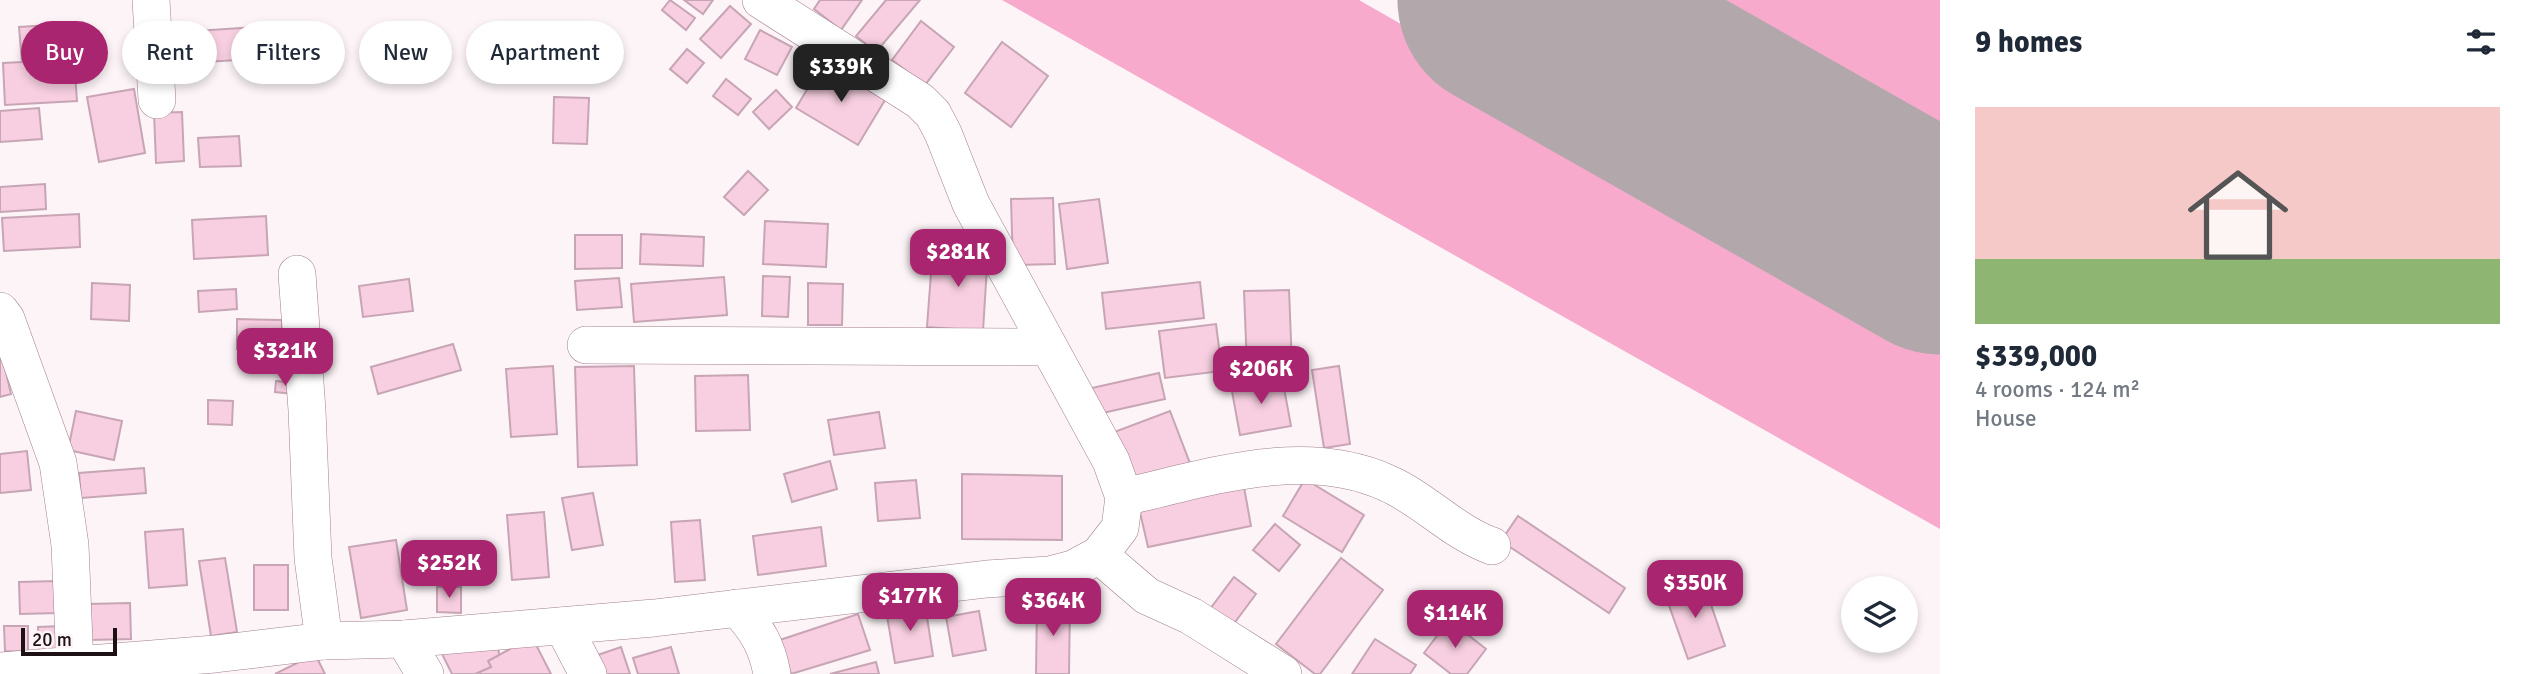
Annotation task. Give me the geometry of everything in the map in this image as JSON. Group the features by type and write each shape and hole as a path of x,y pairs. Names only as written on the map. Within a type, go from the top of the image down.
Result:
{"street":[{"path":"151,0 158,100"},
{"path":"24,672 75,666 221,664 324,640 404,639 563,626 987,579 1050,575 1073,569 1099,555 1120,528 1124,497 1111,461 1046,347 971,204 933,114 920,101 761,0"},
{"path":"297,274 307,410 313,558 324,640"},
{"path":"0,311 6,319 58,463 70,545 75,666"},
{"path":"586,345 1046,347"},
{"path":"1124,497 1229,474 1293,463 1314,464 1365,474 1390,484 1439,517 1492,546"},
{"path":"1099,555 1147,596 1191,616 1283,674"},
{"path":"737,608 759,632 768,652 772,674"},
{"path":"563,626 588,674"},
{"path":"404,639 425,674"}],"shaded area":[{"path":"1002,0 1359,0 1940,333 1940,529"},
{"path":"1643,0 1940,0 1940,166"}],"building":[{"path":"670,0 695,18 686,30 662,10"},
{"path":"684,0 713,0 703,14"},
{"path":"820,0 862,0 841,30 814,9"},
{"path":"886,0 920,0 876,52 856,36"},
{"path":"730,6 751,24 721,58 700,39"},
{"path":"921,21 954,47 925,85 892,60"},
{"path":"231,29 231,60 217,61 217,30"},
{"path":"760,30 792,47 777,75 745,59"},
{"path":"1002,42 1048,76 1011,127 965,93"},
{"path":"687,49 704,63 687,83 670,69"},
{"path":"21,62 21,84 76,84 77,101 5,105 3,63"},
{"path":"823,63 885,100 858,145 796,108"},
{"path":"726,79 751,99 738,115 713,96"},
{"path":"134,89 145,153 99,162 87,97"},
{"path":"776,90 792,107 769,129 753,112"},
{"path":"554,97 589,98 587,144 553,143"},
{"path":"39,108 42,139 0,142 0,111"},
{"path":"182,112 184,161 156,163 154,113"},
{"path":"239,136 241,166 200,167 198,138"},
{"path":"748,171 768,190 744,215 724,197"},
{"path":"45,184 46,209 0,212 0,187"},
{"path":"1053,198 1055,264 1013,265 1011,199"},
{"path":"1099,199 1108,263 1067,269 1059,204"},
{"path":"79,214 80,247 4,251 2,218"},
{"path":"266,216 268,255 194,259 192,220"},
{"path":"765,221 828,224 826,267 763,264"},
{"path":"641,234 704,237 703,266 640,264"},
{"path":"575,235 622,235 622,268 575,269"},
{"path":"933,246 988,250 983,331 927,327"},
{"path":"763,276 790,277 788,317 762,316"},
{"path":"724,277 727,315 634,322 631,284"},
{"path":"619,278 622,307 577,310 575,281"},
{"path":"409,279 413,311 363,317 359,286"},
{"path":"1200,282 1204,318 1106,329 1102,293"},
{"path":"92,283 130,285 129,321 91,319"},
{"path":"808,283 843,284 842,325 808,325"},
{"path":"236,289 237,309 199,312 198,291"},
{"path":"1289,290 1292,365 1247,367 1244,291"},
{"path":"237,319 282,320 282,350 237,349"},
{"path":"1216,324 1222,371 1165,378 1159,331"},
{"path":"453,344 461,370 378,394 371,367"},
{"path":"3,359 11,394 0,397 0,360"},
{"path":"553,366 557,434 511,437 506,369"},
{"path":"634,366 637,465 578,467 575,367"},
{"path":"1339,366 1350,444 1324,448 1312,370"},
{"path":"1159,373 1165,399 1098,414 1092,388"},
{"path":"748,375 750,430 696,431 695,376"},
{"path":"1282,377 1291,426 1240,435 1231,386"},
{"path":"276,381 294,383 294,394 275,392"},
{"path":"208,400 233,401 232,425 208,424"},
{"path":"76,411 122,421 114,460 68,450"},
{"path":"1170,411 1191,466 1131,489 1109,434"},
{"path":"879,412 885,448 834,455 828,420"},
{"path":"27,451 31,490 0,493 0,454"},
{"path":"830,461 837,489 792,502 784,474"},
{"path":"144,468 146,493 81,498 79,473"},
{"path":"962,474 1062,476 1062,540 962,539"},
{"path":"1305,479 1364,515 1342,552 1283,516"},
{"path":"916,480 920,518 878,521 875,483"},
{"path":"1244,487 1251,526 1148,547 1139,508"},
{"path":"593,493 603,545 572,550 562,498"},
{"path":"544,512 549,577 512,580 507,515"},
{"path":"1518,516 1625,588 1609,613 1501,541"},
{"path":"700,520 705,580 675,582 671,522"},
{"path":"1275,524 1300,545 1279,571 1253,550"},
{"path":"821,527 826,566 758,575 753,536"},
{"path":"183,529 187,585 149,588 145,532"},
{"path":"396,540 407,610 361,618 349,547"},
{"path":"225,558 237,632 211,636 199,561"},
{"path":"1341,558 1383,590 1320,674 1315,674 1276,644"},
{"path":"254,565 288,565 288,610 254,610"},
{"path":"1234,577 1256,594 1230,629 1207,613"},
{"path":"57,581 58,613 20,614 19,582"},
{"path":"1703,581 1725,646 1688,659 1665,594"},
{"path":"437,587 461,587 461,613 437,612"},
{"path":"130,603 131,639 89,640 87,604"},
{"path":"1037,603 1070,603 1069,674 1036,674"},
{"path":"925,604 933,656 895,663 886,610"},
{"path":"979,611 986,650 953,656 946,617"},
{"path":"858,614 870,650 791,674 780,640"},
{"path":"1449,620 1486,649 1467,674 1451,674 1424,653"},
{"path":"4,626 28,626 28,652 5,651"},
{"path":"61,626 62,651 39,652 38,627"},
{"path":"532,637 551,674 475,674 491,667 488,661"},
{"path":"1375,639 1416,665 1410,674 1352,674"},
{"path":"498,643 499,655 488,661 491,667 475,674 452,674 437,644"},
{"path":"621,647 630,674 597,674 592,657"},
{"path":"671,647 679,674 638,674 633,658"},
{"path":"315,654 325,674 275,674"},
{"path":"876,662 879,674 830,674"}],"runway":[{"path":"1506,0 1940,246"}]}
